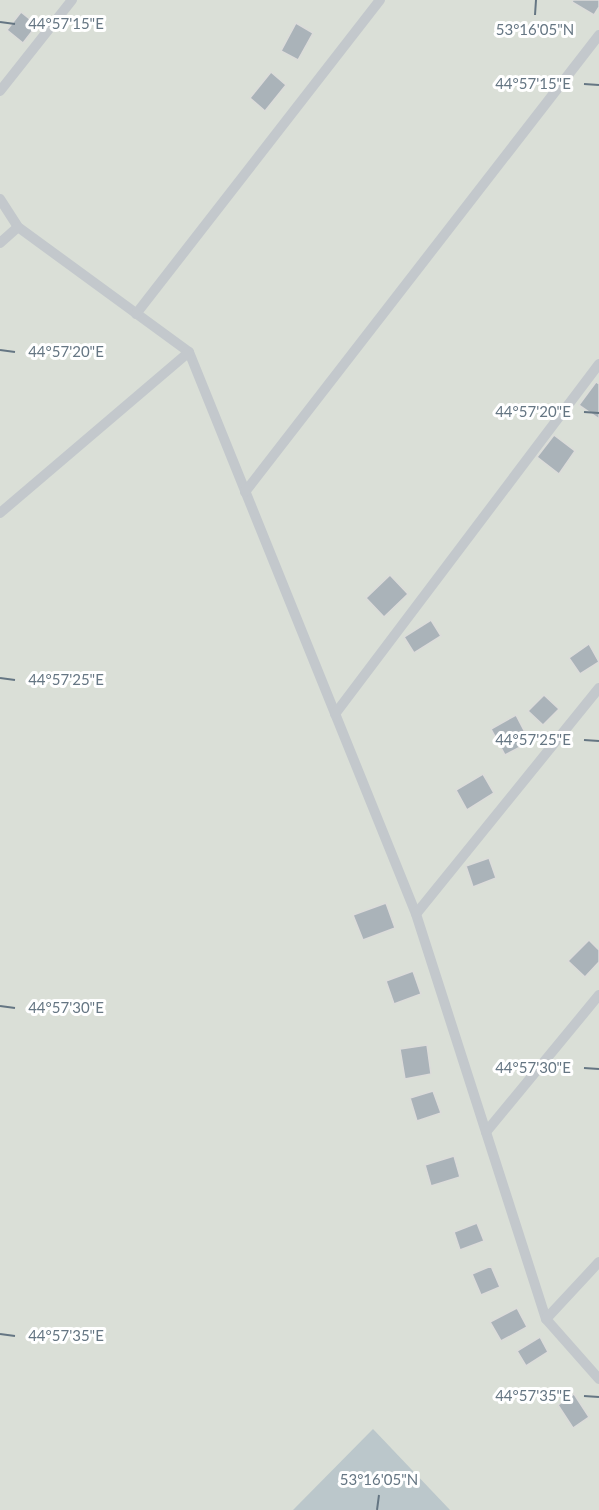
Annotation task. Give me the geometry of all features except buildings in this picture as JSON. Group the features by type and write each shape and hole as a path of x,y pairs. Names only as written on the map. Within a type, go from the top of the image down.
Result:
{"lane":[{"path":"0,91 72,0"},
{"path":"136,314 380,0"},
{"path":"245,492 599,35"},
{"path":"0,199 18,227 189,352 416,914 546,1319 599,1378"},
{"path":"0,243 18,227"},
{"path":"0,513 189,352"},
{"path":"335,714 599,364"},
{"path":"416,914 599,688"},
{"path":"486,1132 599,995"},
{"path":"546,1319 599,1262"}],"shaded area":[{"path":"0,0 599,0 599,1510 0,1510"},
{"path":"373,1429 450,1510 293,1510"}]}
